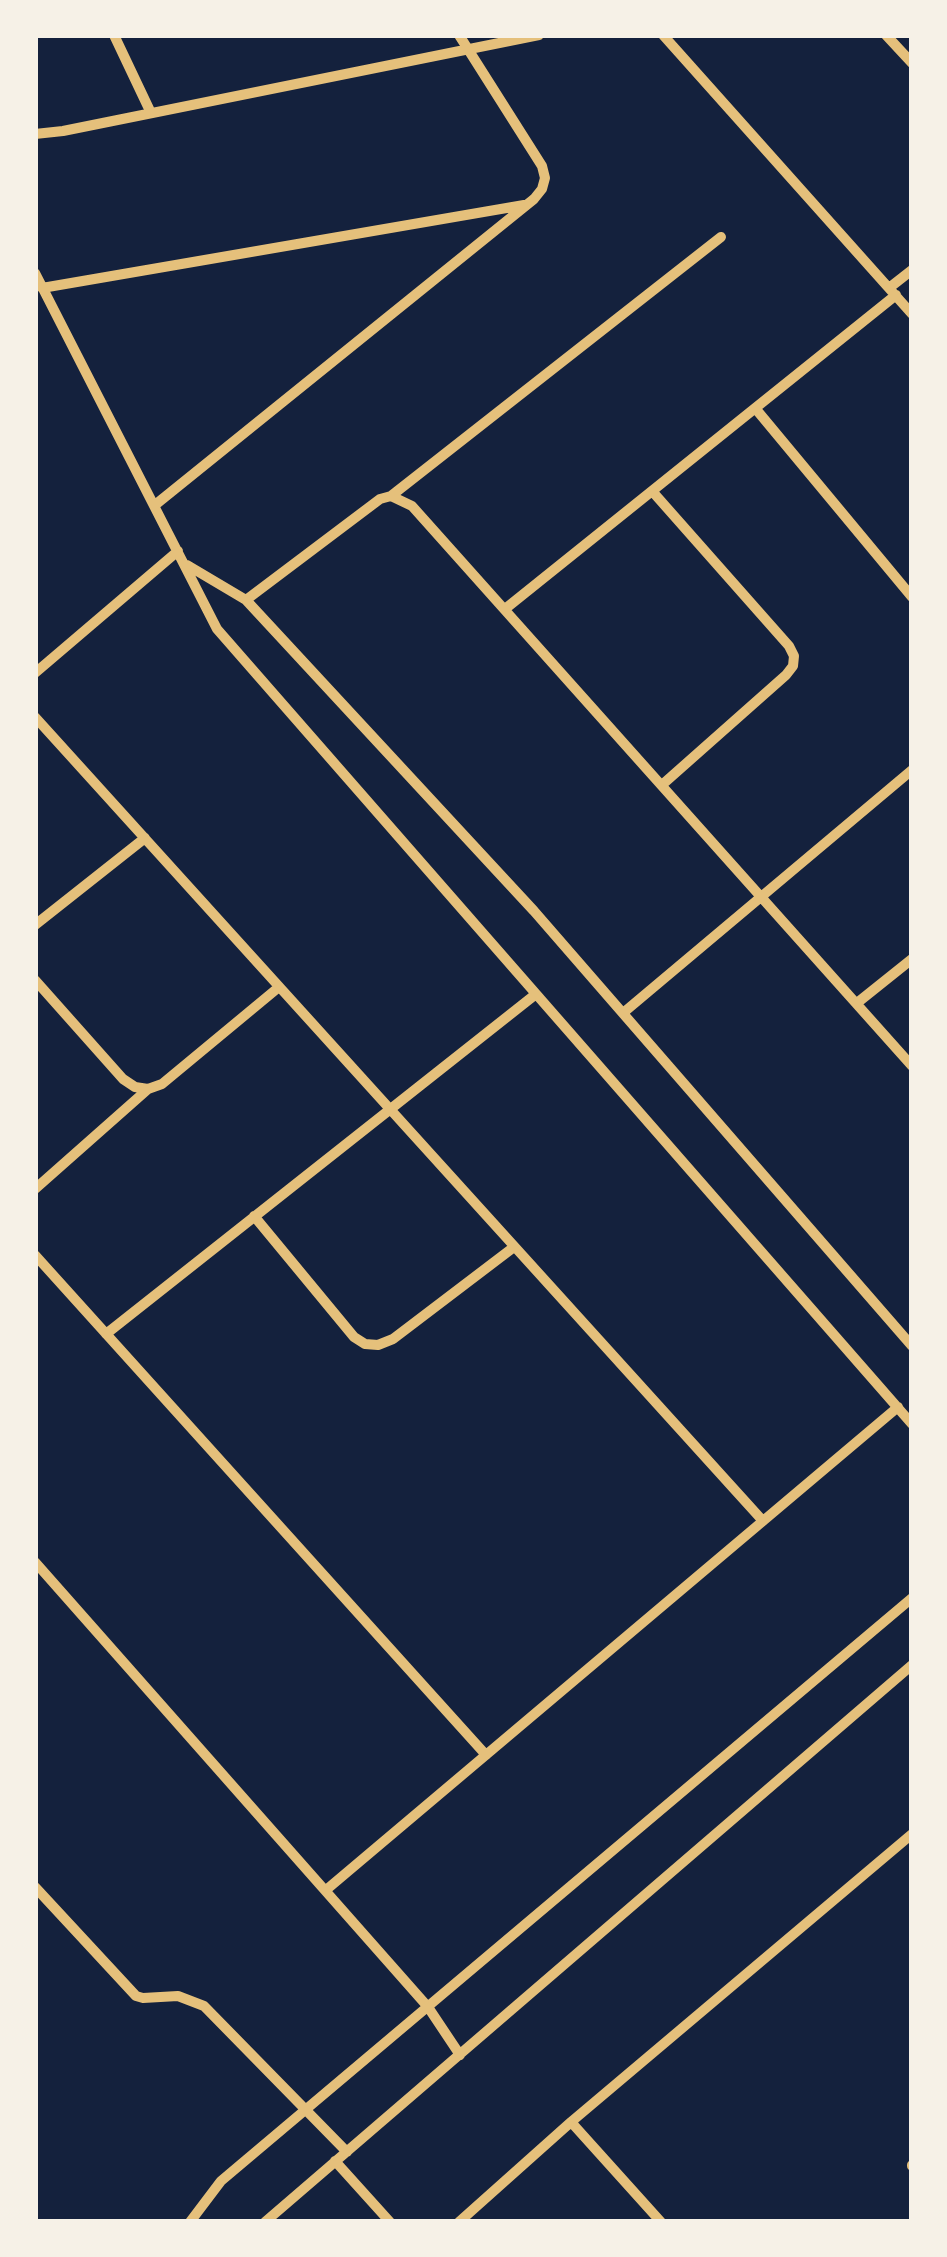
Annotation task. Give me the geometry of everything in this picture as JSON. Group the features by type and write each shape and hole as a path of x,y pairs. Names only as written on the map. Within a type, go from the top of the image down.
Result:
{"street":[{"path":"114,35 150,113"},
{"path":"155,505 528,204 542,188 542,166 459,35"},
{"path":"35,134 539,35"},
{"path":"664,35 912,314"},
{"path":"886,35 912,64"},
{"path":"42,288 528,204"},
{"path":"246,600 380,499 391,496 721,238"},
{"path":"505,609 755,408 892,292 912,270"},
{"path":"35,273 218,629 912,1424"},
{"path":"755,408 912,597"},
{"path":"652,491 790,646 794,656 794,666 786,675 662,784"},
{"path":"391,496 412,506 912,1066"},
{"path":"35,672 178,551"},
{"path":"186,565 246,600 534,911 912,1346"},
{"path":"35,717 763,1521"},
{"path":"623,1013 912,770"},
{"path":"35,926 145,838"},
{"path":"857,1003 912,959"},
{"path":"35,980 123,1079 135,1087 148,1088 162,1084 280,987"},
{"path":"106,1334 536,994"},
{"path":"35,1189 148,1088"},
{"path":"254,1216 354,1337 365,1344 378,1345 393,1339 514,1247"},
{"path":"35,1255 486,1755"},
{"path":"326,1890 898,1407"},
{"path":"35,1562 428,2006 460,2055"},
{"path":"190,2222 221,2181 912,1598"},
{"path":"265,2222 912,1665"},
{"path":"459,2222 570,2122 912,1834"},
{"path":"35,1888 128,1990 142,1998 178,1996 204,2006 347,2152"},
{"path":"570,2122 661,2222"},
{"path":"335,2161 390,2222"}]}
